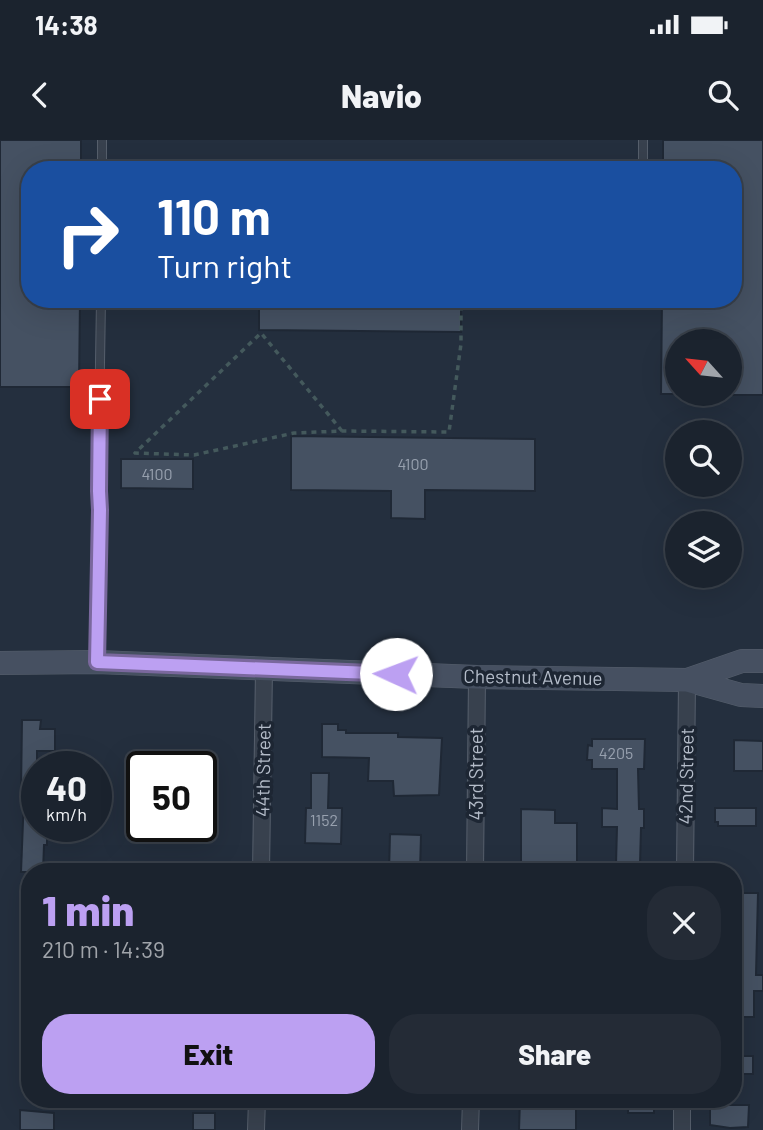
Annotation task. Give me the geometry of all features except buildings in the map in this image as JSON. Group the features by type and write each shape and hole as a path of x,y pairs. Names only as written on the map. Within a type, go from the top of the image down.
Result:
{"main road":[{"name":"Chestnut Avenue","path":"687,680 742,661 763,662"},
{"name":"Chestnut Avenue","path":"0,663 97,662 477,677 687,680 741,695 763,695"}],"street":[{"name":"44th Street","path":"261,863 264,668"},
{"name":"43rd Street","path":"475,863 477,677"},
{"name":"42nd Street","path":"685,863 687,680"},
{"path":"256,1130 257,1108"},
{"path":"470,1130 471,1108"},
{"path":"682,1108 682,1130"}],"lane":[{"path":"102,140 102,161"},
{"path":"642,161 643,140"},
{"path":"97,662 101,308"}],"path":[{"path":"342,431 261,333 135,453 194,455 294,433 449,432 461,344 461,308"}],"route":[{"path":"100,399 97,662 396,674"}]}
